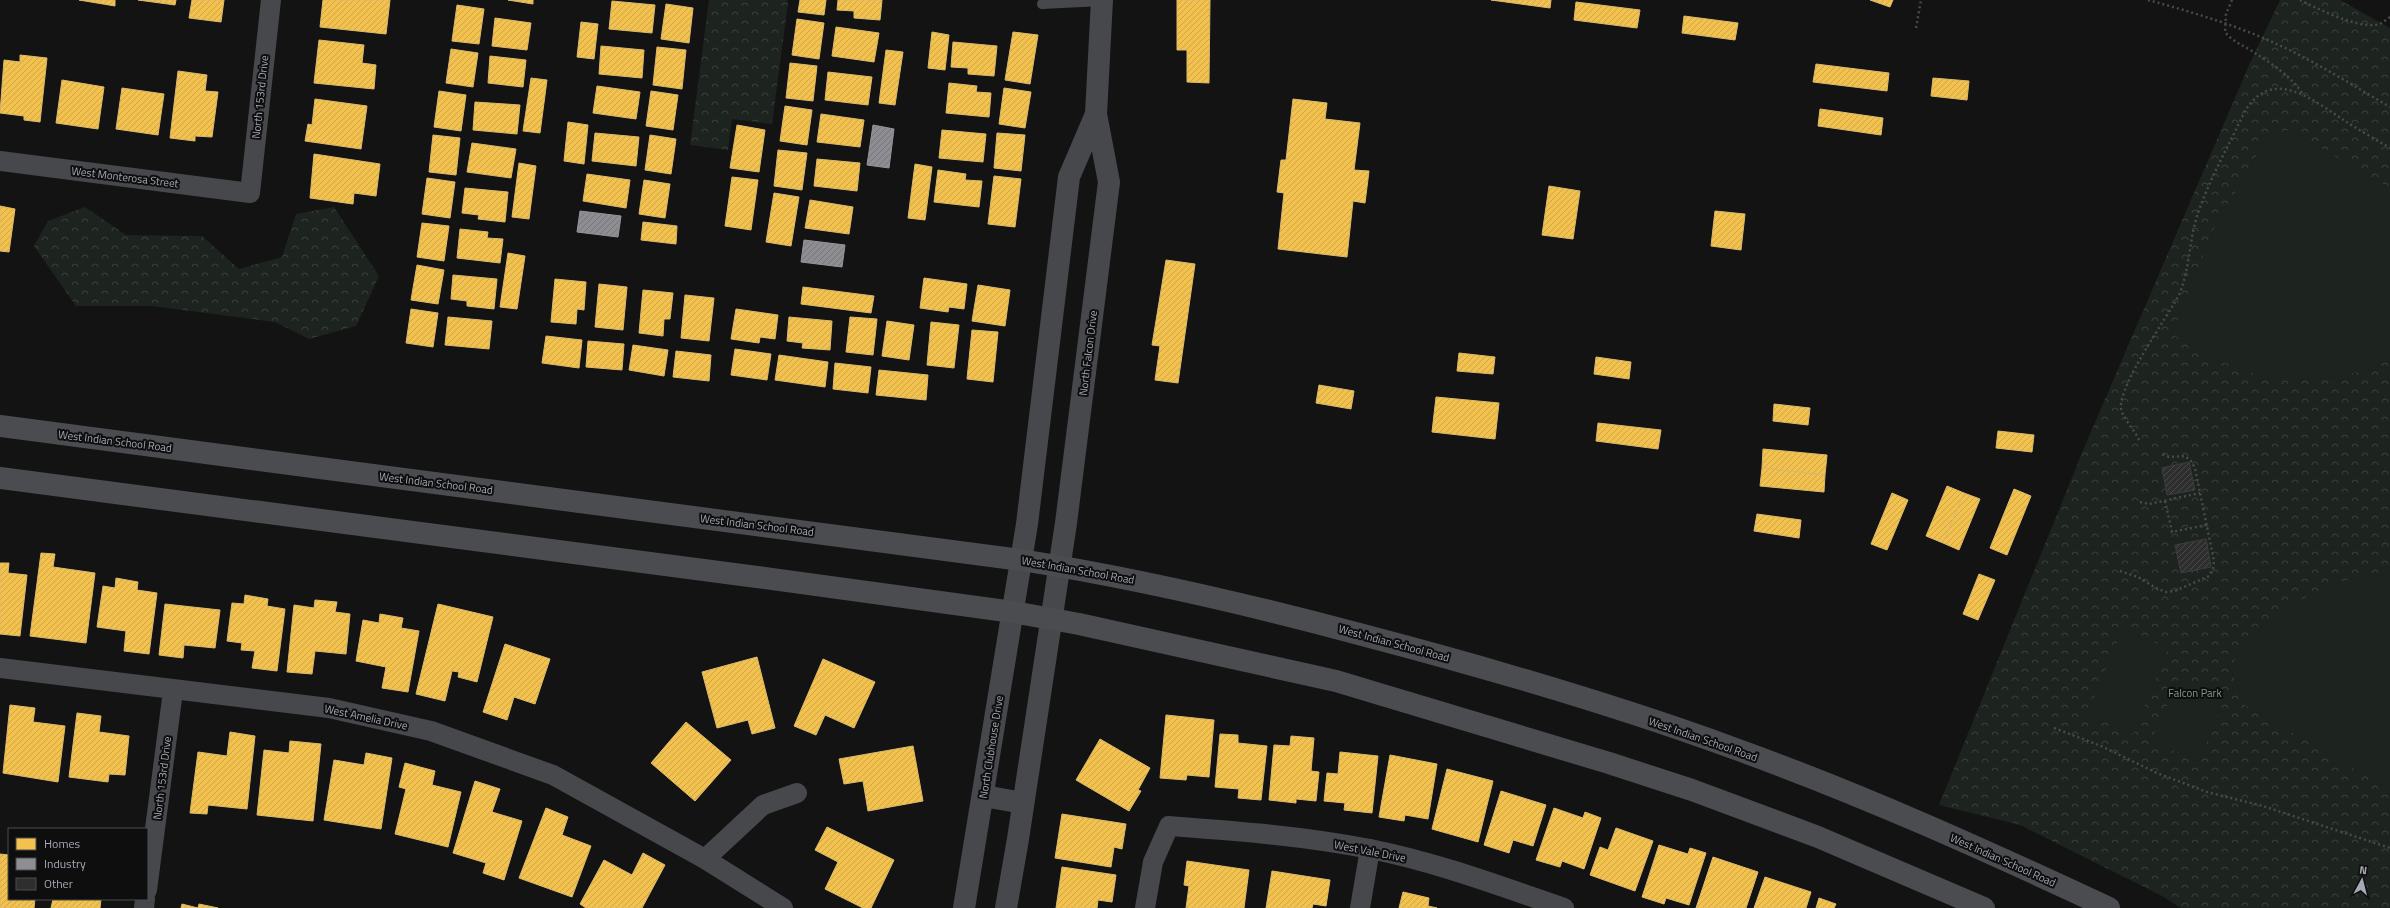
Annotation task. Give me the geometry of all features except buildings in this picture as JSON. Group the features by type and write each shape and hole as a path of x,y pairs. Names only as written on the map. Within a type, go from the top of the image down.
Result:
{"main road":[{"name":"West Indian School Road","path":"0,426 1021,560 1088,570 1254,606 1421,650 1577,695 1733,748 1893,811 2109,908"},
{"path":"0,478 1013,612 1336,681 1609,762 1747,810 1818,837 1984,908"}],"street":[{"name":"North 153rd Drive","path":"250,193 270,0"},
{"name":"North Falcon Drive","path":"1052,620 1066,524 1109,182 1096,114 1102,1"},
{"name":"North Falcon Drive","path":"1017,586 1069,177 1096,114"},
{"name":"West Monterosa Street","path":"0,161 250,193"},
{"name":"North Clubhouse Drive","path":"964,908 984,796 1017,586"},
{"path":"1006,908 1052,620"},
{"name":"West Amelia Drive","path":"0,668 173,691 329,708 432,731 553,775 705,859 783,908"},
{"name":"North 153rd Drive","path":"148,882 173,691"},
{"path":"705,859 763,805 798,793"},
{"path":"984,796 1023,803"},
{"name":"West Vale Drive","path":"1145,908 1153,862 1169,826 1247,832 1370,848 1435,865 1564,908"},
{"path":"1360,908 1370,848"}],"lane":[{"path":"1042,4 1102,1"}],"path":[{"path":"1916,28 1921,0"},
{"path":"2148,0 2225,24 2279,45 2310,60 2390,107"},
{"path":"2232,0 2225,24 2225,32 2230,38 2253,52 2296,83 2302,93"},
{"path":"2300,0 2334,16 2373,26 2384,22 2390,17"},
{"path":"2139,440 2121,409 2122,398 2129,380 2180,293 2186,279 2190,249 2198,213 2245,111 2252,100 2260,93 2270,89 2302,93 2390,148"},
{"path":"2382,143 2390,144"},
{"path":"2120,571 2138,577 2166,592 2175,591 2208,576 2213,569 2214,561 2200,493 2191,461 2185,456 2169,457 2160,453"},
{"path":"2140,502 2149,504 2200,493"},
{"path":"2165,501 2172,532 2206,524"},
{"path":"2054,728 2101,746 2156,774 2207,792 2263,806 2390,848"}],"green space":[{"path":"709,0 787,0 788,3 772,124 732,119 728,150 690,145"},
{"name":"Falcon Park","path":"2280,0 2340,0 2390,28 2390,908 2181,908 2162,896 2020,825 1939,805 2084,448 2250,63"},
{"path":"2289,130 2390,188 2390,357 2374,369 2315,380 2260,376 2220,361 2172,334 2214,229 2269,135"},
{"path":"85,207 126,235 202,236 239,269 282,257 296,214 334,207 379,276 356,326 309,339 275,322 152,306 76,306 34,246 48,221"},
{"path":"2390,572 2390,790 2245,705 2230,667 2252,636 2303,599 2335,584 2362,576"},
{"path":"2123,629 2168,648 2133,734 2087,715"},
{"path":"2180,676 2226,696 2199,761 2151,741"}]}
